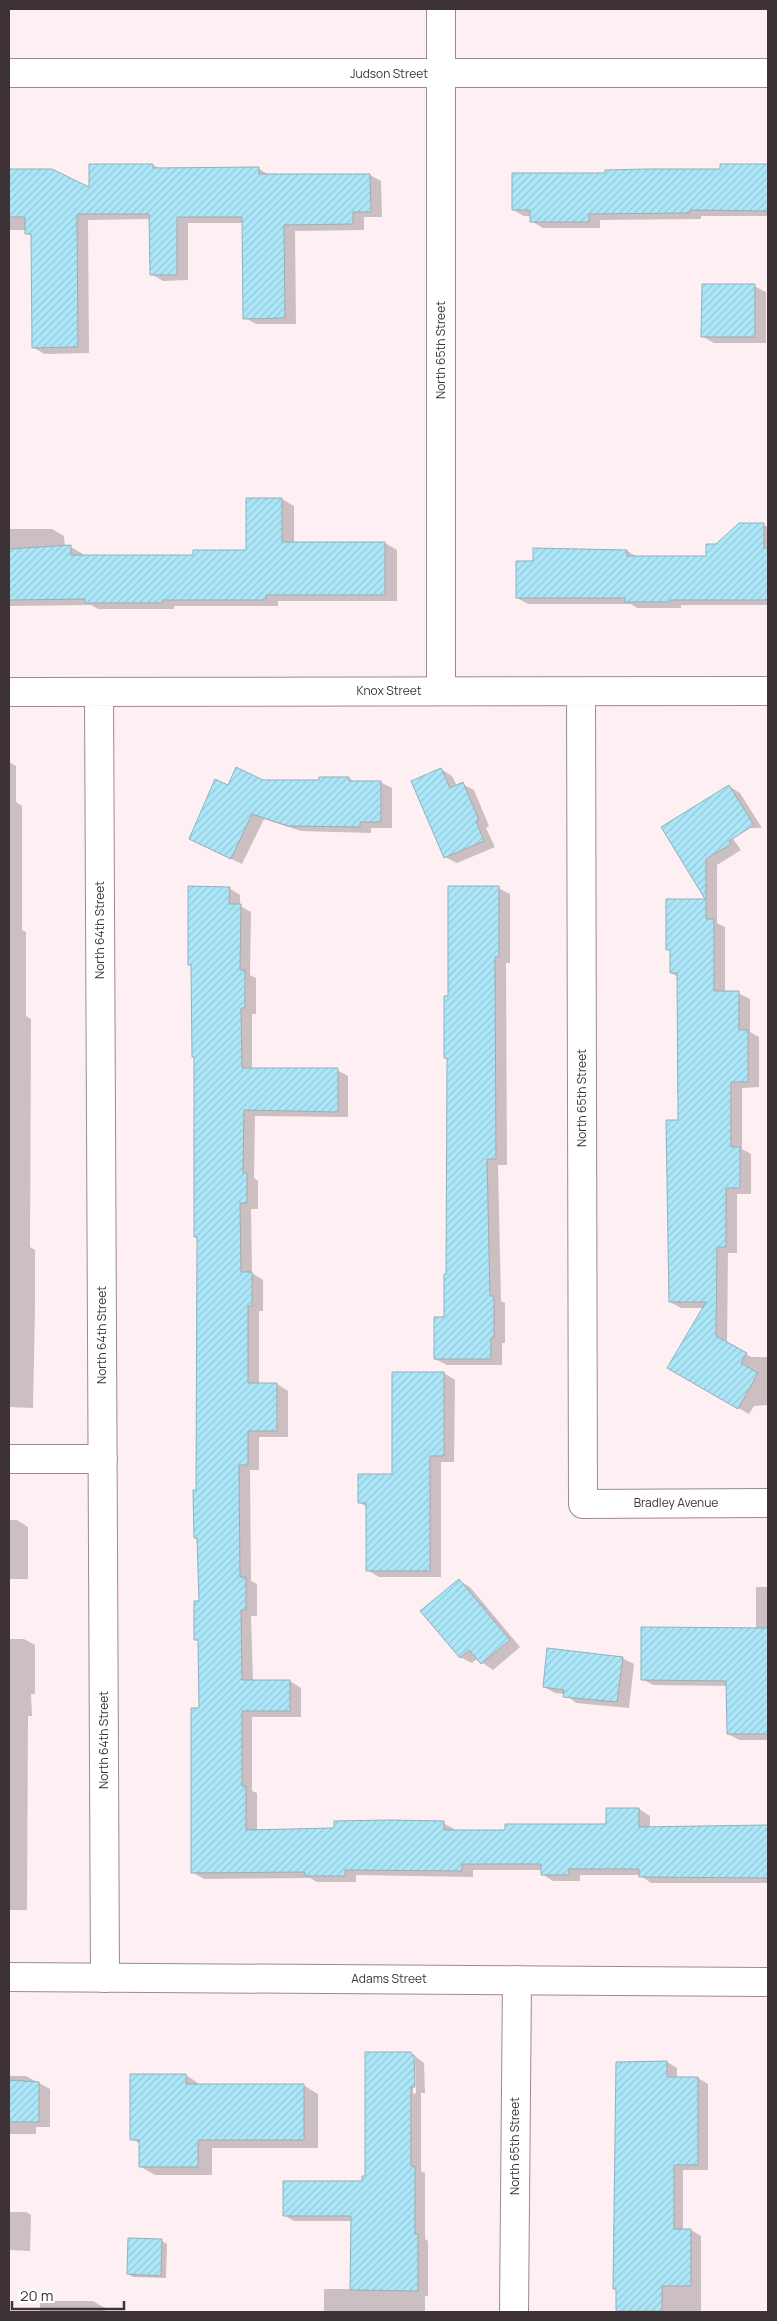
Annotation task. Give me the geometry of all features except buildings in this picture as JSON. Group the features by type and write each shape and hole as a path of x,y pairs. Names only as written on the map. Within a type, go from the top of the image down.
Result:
{"street":[{"name":"North 65th Street","path":"441,9 441,691"},
{"name":"Judson Street","path":"9,73 768,73"},
{"name":"Knox Street","path":"9,692 768,691"},
{"name":"North 64th Street","path":"99,692 105,1978"},
{"name":"North 65th Street","path":"581,692 583,1504"},
{"path":"9,1459 103,1459"},
{"name":"Bradley Avenue","path":"583,1504 768,1503"},
{"name":"Adams Street","path":"9,1977 768,1982"},
{"name":"North 65th Street","path":"514,2312 517,1980"}]}
